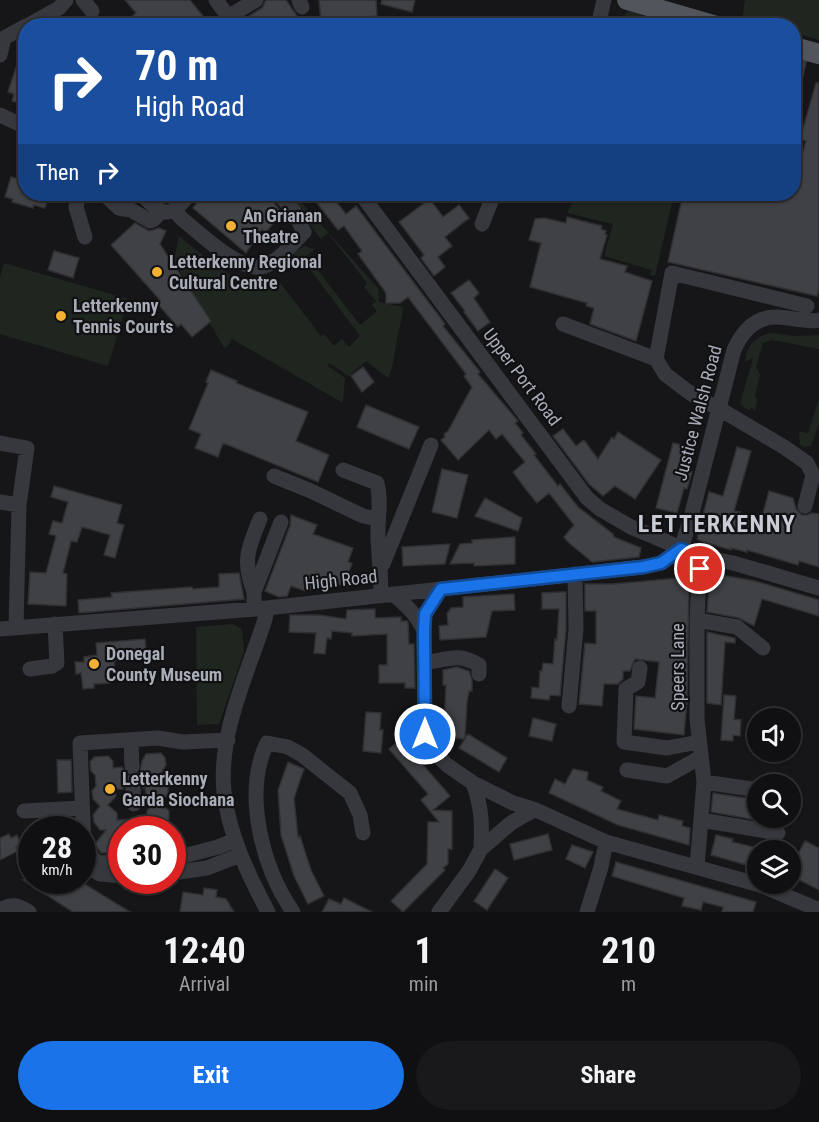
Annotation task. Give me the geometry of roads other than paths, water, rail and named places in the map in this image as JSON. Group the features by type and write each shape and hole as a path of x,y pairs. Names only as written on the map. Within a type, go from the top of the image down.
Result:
{"main road":[{"path":"627,0 689,18"}],"street":[{"path":"41,18 59,8 66,0"},
{"path":"216,0 230,18"},
{"path":"235,18 256,0"},
{"path":"600,18 604,0"},
{"path":"0,55 2,35 18,29"},
{"path":"0,115 18,124"},
{"path":"78,201 76,207 85,237"},
{"path":"111,201 118,208 131,210 150,221 169,211 181,201"},
{"path":"153,201 182,219 237,262 256,268 265,266 283,255 304,232 293,210 285,201"},
{"name":"Upper Port Road","path":"367,201 587,498 621,523 681,549 819,588"},
{"path":"482,224 491,201"},
{"path":"805,506 813,475 807,463 772,439 699,399 665,374 656,359 672,273 807,306"},
{"name":"Justice Walsh Road","path":"681,549 734,350 741,334 752,325 775,317 806,321 819,320"},
{"path":"563,324 656,359"},
{"path":"0,443 27,448 19,505 16,627"},
{"path":"381,568 431,445"},
{"path":"343,470 377,483 380,496 378,519 381,568 387,595 409,608 420,621 424,631"},
{"path":"274,476 363,516 378,519"},
{"path":"0,502 19,505"},
{"path":"260,519 247,550 250,581 266,619 235,710 228,740 224,792 238,848 268,912"},
{"path":"254,592 280,522"},
{"name":"High Road","path":"0,629 261,608 649,566 669,559 681,549"},
{"name":"Speers Lane","path":"697,867 704,782 700,750 697,620 700,556"},
{"path":"569,706 576,629 575,574"},
{"path":"441,589 425,614 425,734 433,751 447,765 473,783 513,803 606,842 760,885 819,910"},
{"path":"697,620 737,627 763,648"},
{"path":"30,669 52,666 57,663 55,624"},
{"path":"425,662 442,662 453,656 466,657 479,665 479,674"},
{"path":"640,668 638,682 626,689 624,742 700,750"},
{"path":"108,863 97,863 84,847 80,743 158,738 183,742 228,740"},
{"path":"131,740 132,767"},
{"path":"293,912 270,866 256,813 257,774 267,743 278,744 302,755 350,793 360,815 363,833"},
{"path":"627,770 667,776 700,750"},
{"path":"704,782 747,788"},
{"path":"473,783 480,803 482,819 481,849"},
{"path":"24,811 82,808"},
{"path":"439,912 469,871 481,849 511,823 534,810"},
{"path":"701,820 778,833"},
{"path":"586,912 601,867 606,842"},
{"path":"186,856 219,848 238,848"},
{"path":"186,871 207,868 238,848"},
{"path":"0,910 9,904 17,905 29,912"}],"place":[{"name":"An Grianan Theatre","path":"231,226"},
{"name":"Letterkenny Regional Cultural Centre","path":"157,272"},
{"name":"Letterkenny Tennis Courts","path":"61,316"},
{"name":"Donegal County Museum","path":"94,664"},
{"name":"Letterkenny Garda Siochana","path":"110,789"}],"district":[{"name":"LETTERKENNY","path":"717,524"}]}
